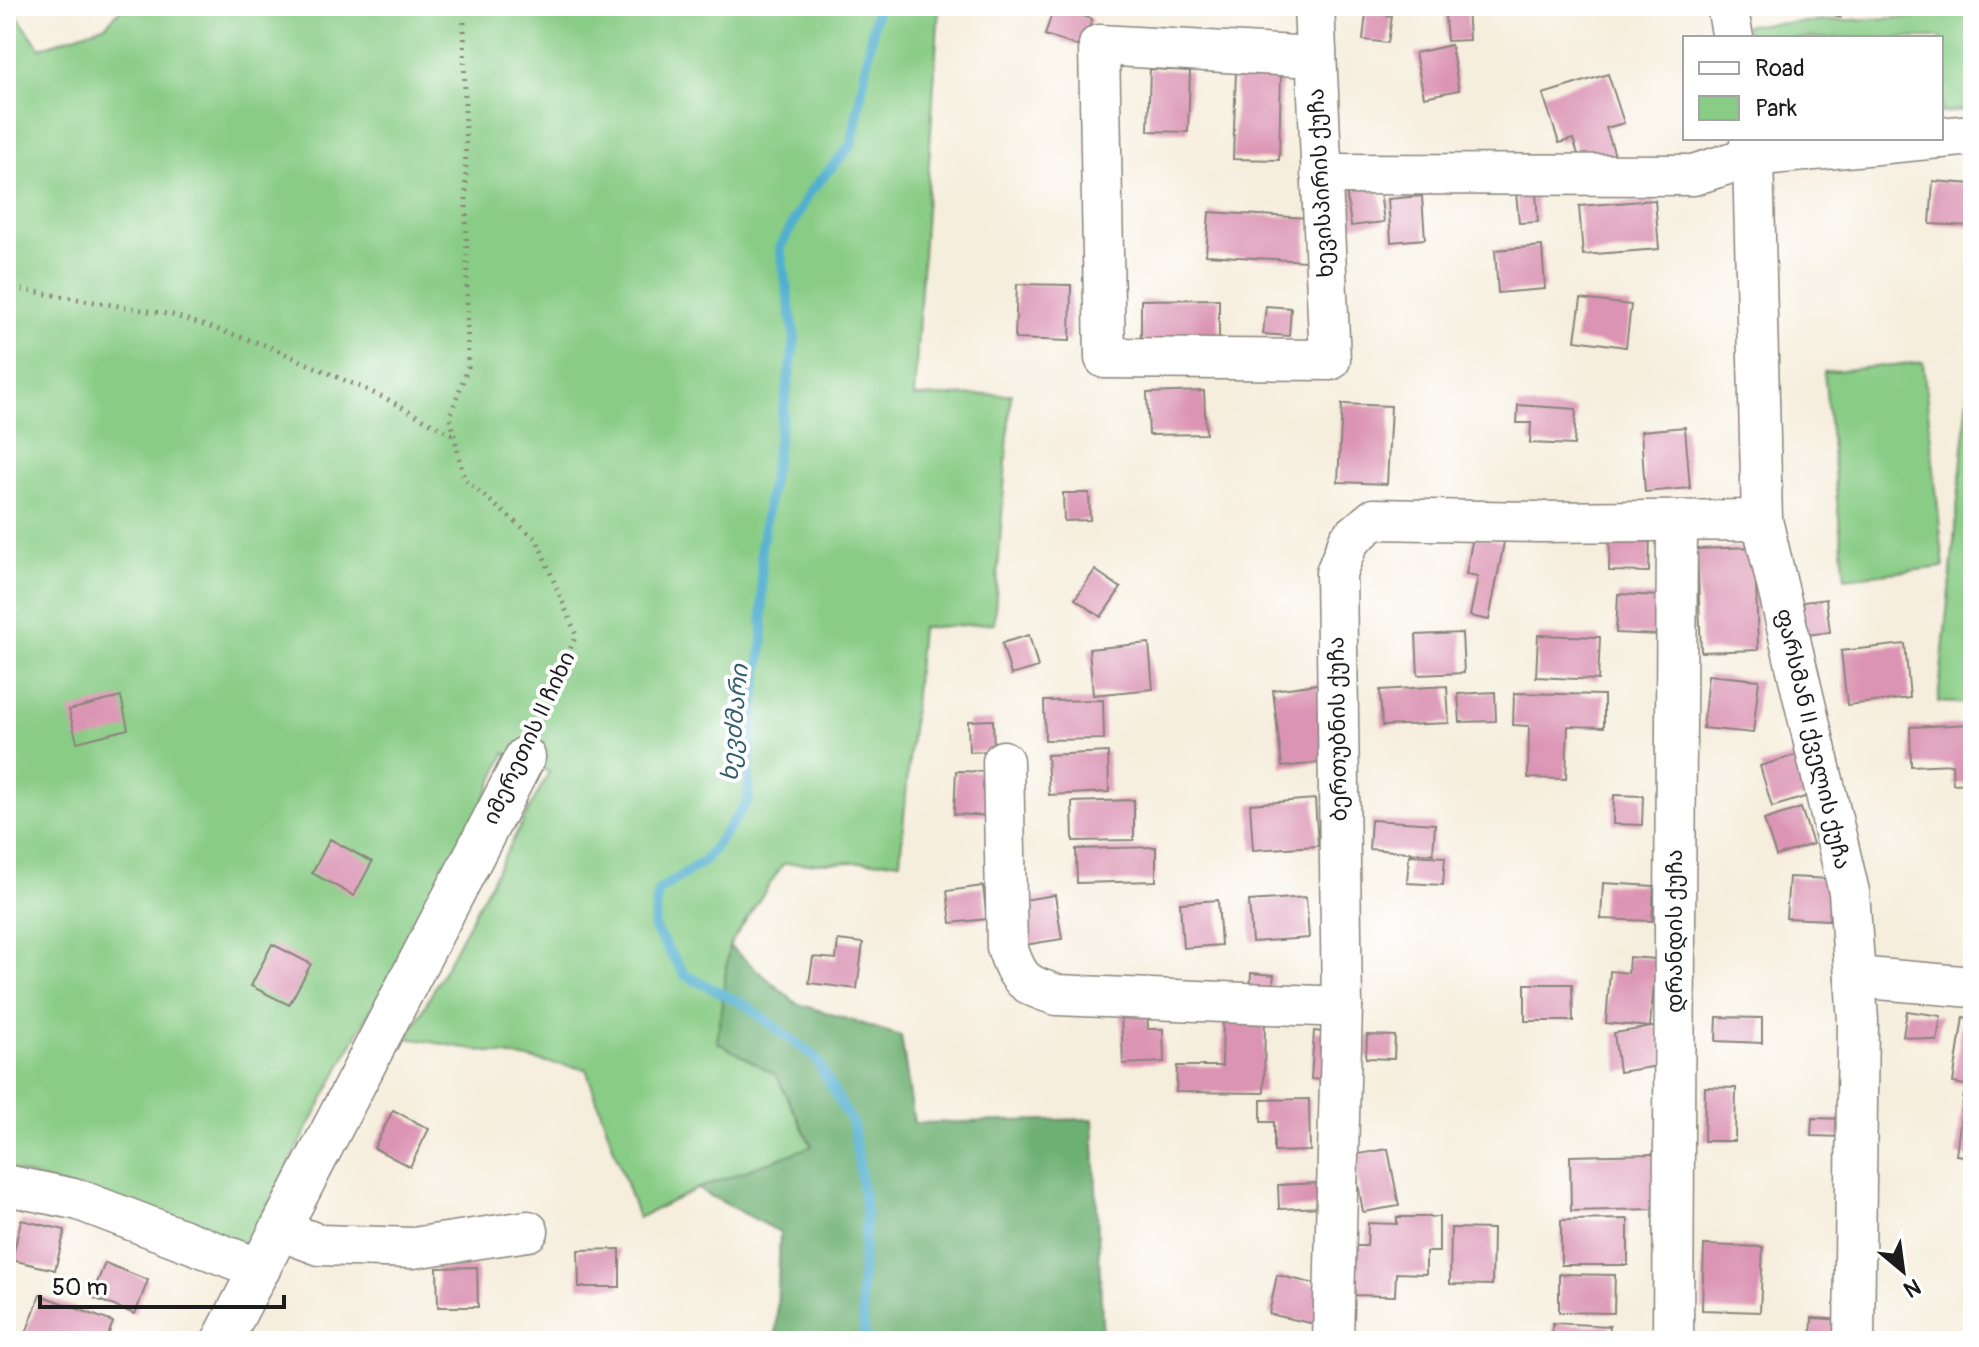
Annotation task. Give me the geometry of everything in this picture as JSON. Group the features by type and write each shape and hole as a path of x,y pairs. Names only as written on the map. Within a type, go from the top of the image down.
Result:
{"street":[{"name":"ხევისპირის ქუჩა","path":"1314,6 1330,360 1105,358 1099,45 1315,57"},
{"path":"1727,6 1733,36"},
{"path":"1943,138 1973,135"},
{"path":"1321,174 1693,175 1751,147 1898,140"},
{"name":"ფარსმან II ქველის ქუჩა","path":"1751,147 1762,520 1849,892 1858,1021 1854,1341"},
{"name":"ბერთუბნის ქუჩა","path":"1333,1341 1342,1007 1336,573 1349,540 1374,519 1762,520"},
{"name":"დრანდის ქუჩა","path":"1673,1341 1677,521"},
{"name":"იმერეთის II ჩიხი","path":"222,1341 525,757"},
{"path":"1003,761 1007,947 1014,969 1027,986 1057,995 1342,1007"},
{"path":"1855,977 1973,987"},
{"path":"6,1185 79,1200 260,1269"},
{"path":"280,1230 320,1245 413,1248 528,1231"}],"path":[{"name":"იმერეთის II ჩიხი","path":"464,22 468,367 450,416 464,479 537,540 576,635 525,757"},
{"path":"6,287 172,315 263,344 385,398 454,435"}],"green space":[{"path":"6,6 10,6 40,48 106,25 124,6 939,6 914,397 1011,394 994,623 921,628 900,861 783,864 729,946 717,1042 776,1075 812,1147 697,1189 638,1218 586,1069 408,1038 549,772 505,753 466,842 360,1029 247,1244 6,1168"},
{"path":"1973,14 1973,109 1943,113 1943,36 1748,36 1745,25"},
{"path":"1973,347 1973,704 1938,702"},
{"path":"1923,362 1944,567 1845,578 1824,372"},
{"path":"729,946 796,1003 901,1036 914,1123 1093,1119 1103,1341 776,1341 780,1232 697,1189 812,1146 776,1075 717,1042"}],"building":[{"path":"1444,6 1467,6 1469,40 1447,41"},
{"path":"1820,6 1848,6 1840,18"},
{"path":"1054,7 1092,19 1083,48 1045,35"},
{"path":"1366,13 1392,16 1388,43 1363,40"},
{"path":"1451,45 1459,90 1424,97 1415,53"},
{"path":"1150,69 1190,71 1188,132 1148,131"},
{"path":"1236,71 1281,72 1279,160 1233,159"},
{"path":"1608,74 1624,123 1606,128 1615,155 1582,166 1573,139 1559,143 1543,94"},
{"path":"1933,181 1973,184 1972,226 1930,224"},
{"path":"1379,185 1384,222 1351,226 1346,189"},
{"path":"1536,192 1538,222 1519,223 1516,193"},
{"path":"1422,196 1425,239 1391,242 1388,199"},
{"path":"1655,200 1659,249 1583,255 1579,206"},
{"path":"1209,212 1308,218 1305,261 1206,255"},
{"path":"1542,246 1545,289 1498,293 1495,250"},
{"path":"1017,284 1071,285 1070,341 1015,339"},
{"path":"1219,299 1219,346 1141,347 1141,300"},
{"path":"1581,299 1631,305 1626,347 1575,340"},
{"path":"1266,306 1291,308 1289,336 1263,334"},
{"path":"1204,391 1206,434 1149,435 1147,393"},
{"path":"1342,404 1391,406 1387,484 1338,482"},
{"path":"1518,405 1576,409 1574,445 1530,443 1531,423 1517,423"},
{"path":"1685,427 1690,488 1645,492 1641,431"},
{"path":"1063,493 1089,493 1090,520 1064,521"},
{"path":"1610,531 1650,533 1649,572 1609,571"},
{"path":"1473,536 1504,542 1489,620 1470,616 1478,576 1466,574"},
{"path":"1755,547 1758,650 1701,652 1697,549"},
{"path":"1095,570 1121,588 1101,617 1075,599"},
{"path":"1618,594 1661,596 1659,635 1616,633"},
{"path":"1826,599 1830,632 1807,635 1803,602"},
{"path":"1462,633 1464,673 1418,675 1416,635"},
{"path":"1029,635 1038,667 1011,675 1002,643"},
{"path":"1538,635 1600,637 1598,680 1536,677"},
{"path":"1149,643 1153,689 1093,695 1089,649"},
{"path":"1905,644 1910,698 1847,705 1841,651"},
{"path":"1708,675 1759,680 1753,733 1703,728"},
{"path":"1318,684 1326,762 1282,767 1273,690"},
{"path":"1447,686 1449,723 1382,726 1380,690"},
{"path":"1495,692 1496,721 1460,722 1458,694"},
{"path":"1514,693 1604,695 1604,727 1568,726 1566,779 1528,778 1529,726 1513,725"},
{"path":"121,697 128,729 77,742 69,710"},
{"path":"1103,700 1104,739 1045,740 1044,701"},
{"path":"993,720 994,751 969,752 968,721"},
{"path":"1972,724 1973,783 1953,784 1952,764 1911,766 1910,727"},
{"path":"1108,752 1109,792 1049,795 1047,755"},
{"path":"1796,755 1808,796 1772,807 1760,766"},
{"path":"956,771 996,772 994,816 954,814"},
{"path":"1614,795 1643,796 1642,825 1613,824"},
{"path":"1315,799 1318,846 1253,850 1250,804"},
{"path":"1134,800 1134,840 1073,841 1072,802"},
{"path":"1801,808 1813,844 1776,856 1764,820"},
{"path":"1371,820 1435,824 1433,854 1369,849"},
{"path":"330,839 372,862 354,896 312,873"},
{"path":"1156,847 1156,881 1077,883 1076,849"},
{"path":"1409,855 1445,857 1443,885 1407,883"},
{"path":"1789,877 1832,879 1829,920 1786,918"},
{"path":"1603,883 1654,886 1652,921 1601,919"},
{"path":"983,886 987,919 951,923 947,891"},
{"path":"1055,895 1062,939 1018,946 1011,902"},
{"path":"1306,897 1309,938 1252,942 1249,901"},
{"path":"1218,900 1221,945 1183,948 1180,903"},
{"path":"838,940 863,943 857,989 809,983 813,957 836,959"},
{"path":"272,944 311,964 289,1005 251,986"},
{"path":"1629,957 1656,959 1650,1027 1606,1023 1610,971 1628,973"},
{"path":"1251,973 1274,975 1272,991 1250,990"},
{"path":"1525,984 1572,984 1573,1021 1525,1021"},
{"path":"1147,1009 1148,1029 1163,1029 1164,1062 1123,1064 1121,1010"},
{"path":"1907,1011 1941,1016 1937,1041 1903,1036"},
{"path":"1223,1016 1265,1017 1264,1093 1176,1092 1177,1066 1222,1066"},
{"path":"1717,1017 1762,1018 1762,1043 1716,1041"},
{"path":"1963,1017 1973,1019 1973,1086 1953,1083"},
{"path":"1659,1026 1665,1065 1619,1072 1614,1033"},
{"path":"1314,1031 1330,1033 1327,1080 1311,1079"},
{"path":"1367,1035 1395,1036 1394,1059 1366,1058"},
{"path":"1705,1087 1736,1088 1735,1141 1704,1141"},
{"path":"1964,1093 1973,1094 1973,1157 1956,1155"},
{"path":"1309,1099 1310,1151 1274,1152 1274,1122 1261,1122 1261,1100"},
{"path":"393,1110 429,1129 410,1167 374,1148"},
{"path":"1812,1118 1847,1119 1846,1137 1811,1136"},
{"path":"1388,1149 1399,1206 1363,1212 1353,1155"},
{"path":"1654,1154 1655,1209 1571,1211 1570,1156"},
{"path":"1321,1183 1323,1207 1279,1209 1278,1185"},
{"path":"1397,1217 1439,1217 1439,1252 1426,1252 1426,1274 1396,1273 1395,1296 1348,1295 1349,1246 1367,1246 1368,1223 1397,1224"},
{"path":"1628,1219 1628,1265 1561,1265 1561,1220"},
{"path":"21,1220 65,1230 55,1270 12,1260"},
{"path":"1451,1228 1493,1229 1492,1285 1450,1284"},
{"path":"1704,1245 1763,1247 1760,1312 1702,1310"},
{"path":"620,1249 620,1287 579,1287 578,1250"},
{"path":"105,1263 148,1280 135,1314 91,1297"},
{"path":"477,1267 478,1307 438,1307 437,1268"},
{"path":"1559,1274 1615,1275 1614,1313 1559,1312"},
{"path":"1277,1275 1324,1286 1315,1324 1269,1314"},
{"path":"40,1295 113,1322 106,1341 38,1341 25,1336"},
{"path":"1812,1318 1846,1320 1845,1341 1811,1341"},
{"path":"1553,1323 1610,1326 1609,1341 1552,1341"}],"waterway":[{"name":"ხევძმარი","path":"865,1341 861,1294 866,1212 853,1125 815,1057 747,1006 685,975 654,928 658,891 705,860 748,801 751,735 763,639 761,547 795,339 780,248 809,193 852,144 877,6"}]}
